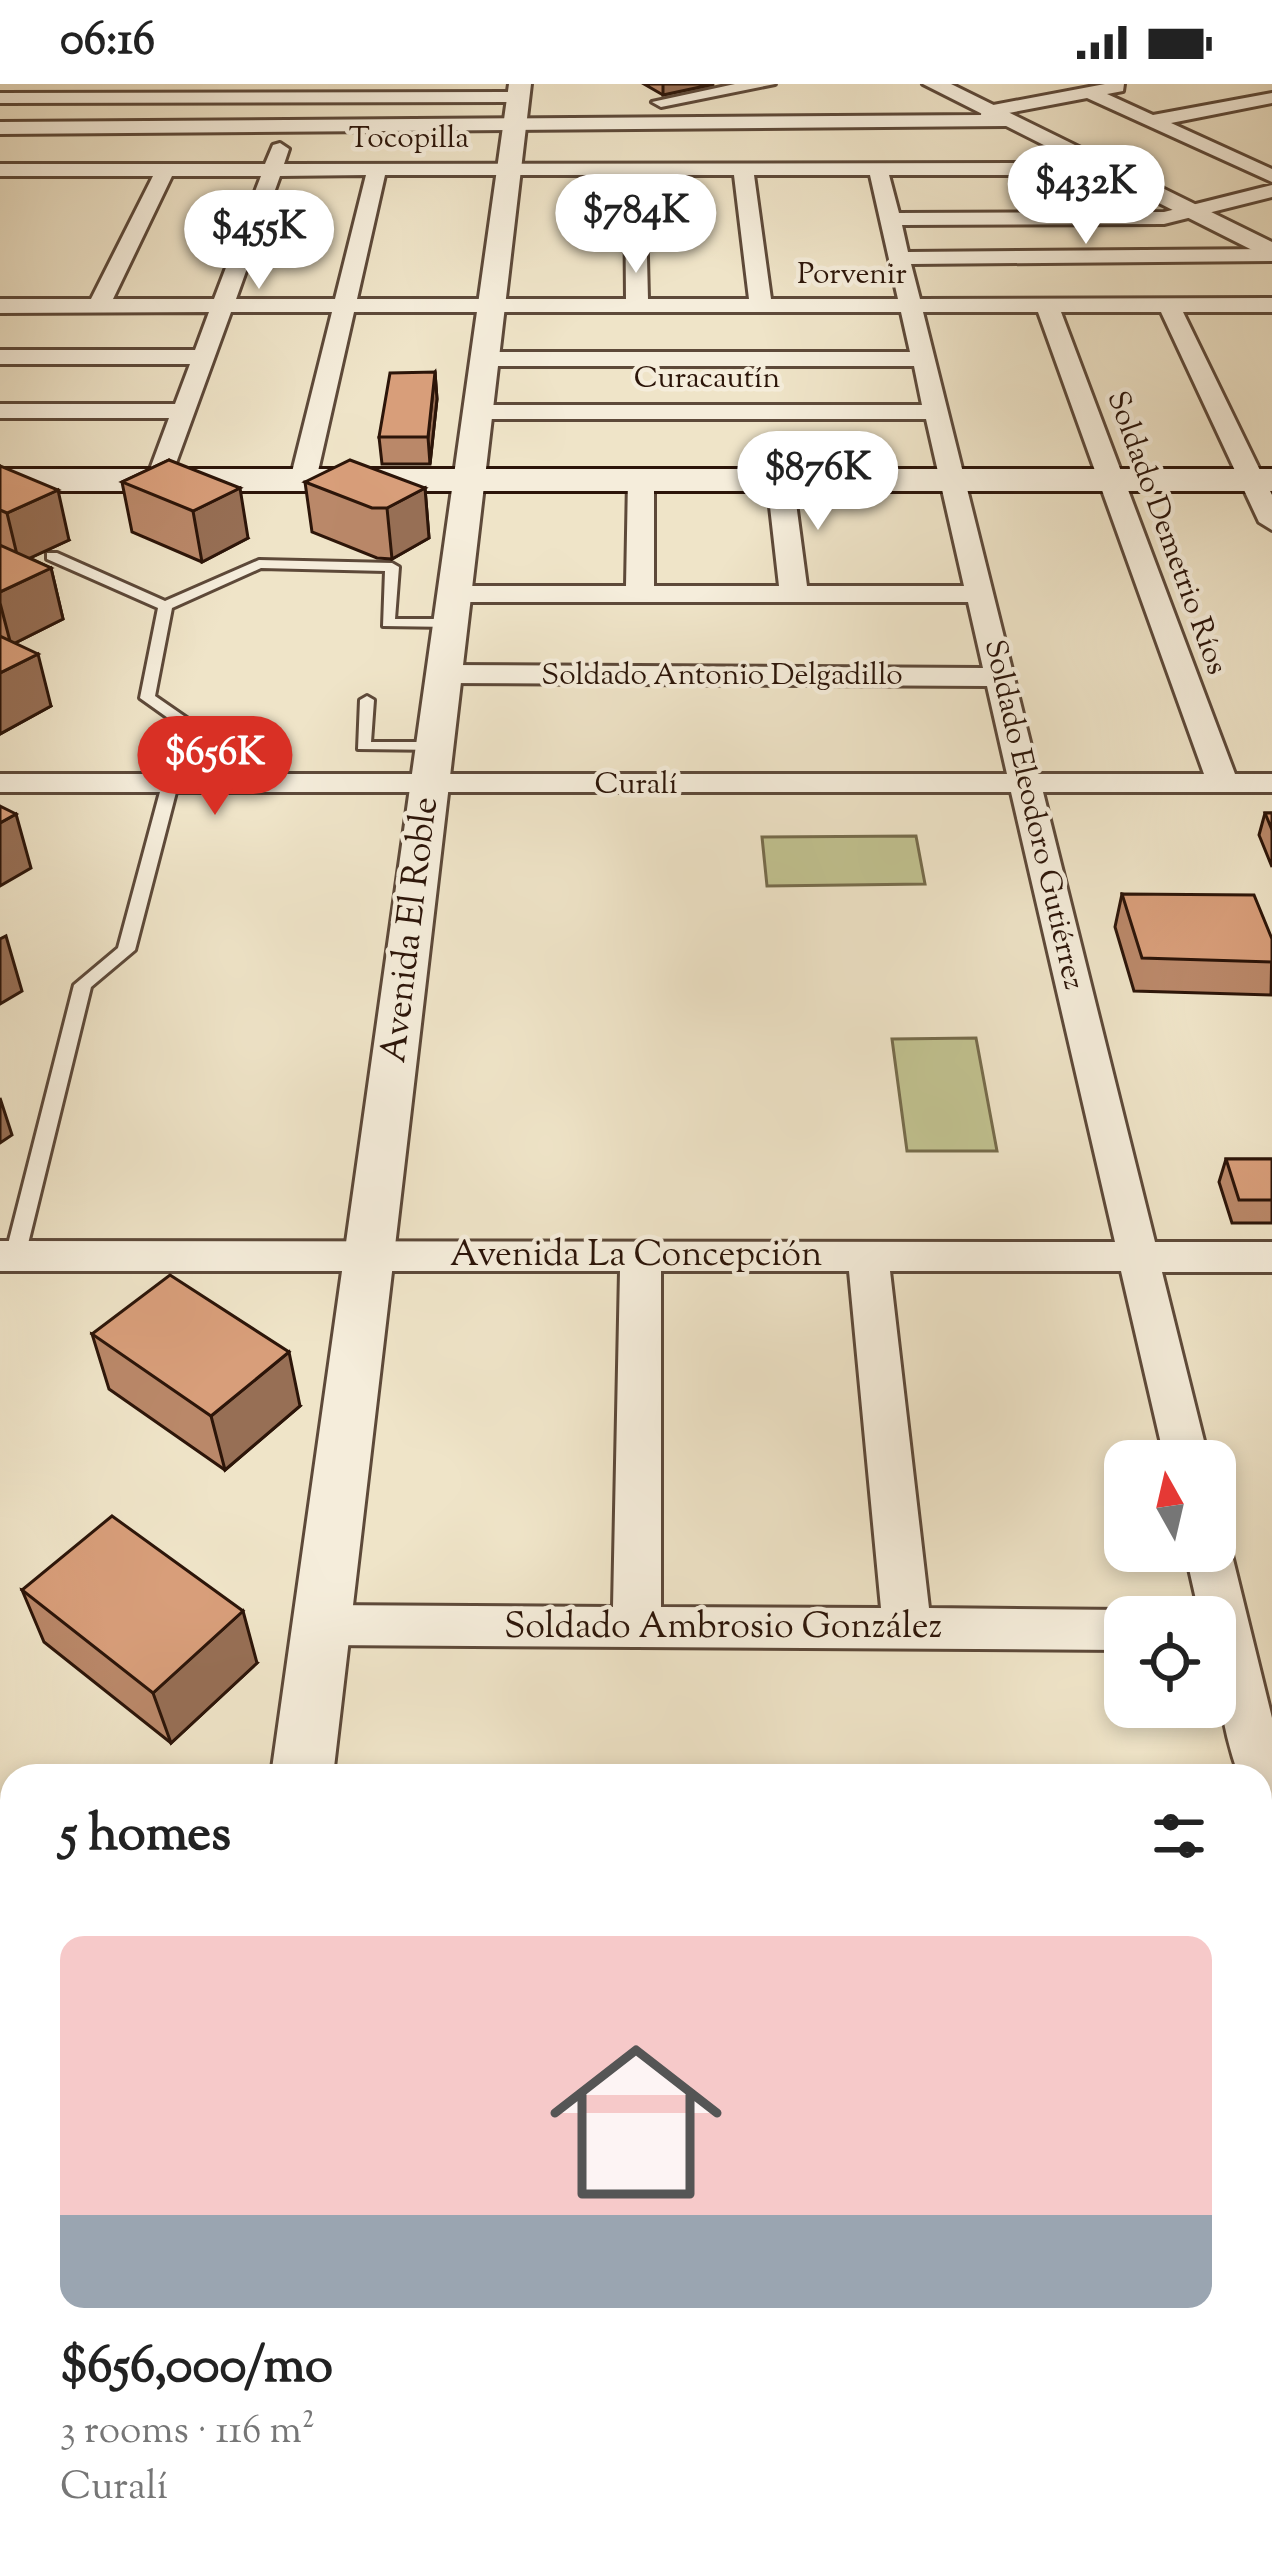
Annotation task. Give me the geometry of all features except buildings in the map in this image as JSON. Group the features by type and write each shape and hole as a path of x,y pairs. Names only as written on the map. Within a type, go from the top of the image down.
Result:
{"main road":[{"path":"0,480 1262,480"}],"street":[{"path":"934,84 997,115 1099,189 1153,218 1198,305"},
{"path":"1251,84 1272,96"},
{"path":"0,128 288,128 759,85 820,145"},
{"path":"0,98 302,90 820,145 997,115 1124,85"},
{"path":"159,480 302,90"},
{"path":"1088,92 1272,176"},
{"path":"1151,121 1272,96"},
{"name":"Avenida El Roble","path":"304,1764 509,169 523,110"},
{"path":"1217,151 1254,144"},
{"name":"Tocopilla","path":"0,170 743,169 820,145 878,169 1099,189"},
{"path":"635,169 638,305"},
{"path":"743,169 761,305"},
{"name":"Soldado Eleodoro Gutiérrez","path":"878,169 1182,1440"},
{"path":"99,306 166,170"},
{"path":"303,480 377,170"},
{"path":"890,219 1099,189 1186,209 1268,248"},
{"path":"1153,218 1272,191"},
{"path":"900,258 1172,258 1268,248"},
{"name":"Soldado Demetrio Ríos","path":"1047,305 1223,783"},
{"path":"1168,305 1262,480 1272,522"},
{"name":"Porvenir","path":"0,306 1272,305"},
{"path":"0,357 204,357"},
{"path":"485,359 924,358"},
{"path":"0,411 184,411"},
{"name":"Curacautín","path":"478,412 937,412"},
{"path":"640,594 641,480"},
{"path":"779,480 794,594"},
{"path":"453,608 640,594 980,594"},
{"name":"Soldado Antonio Delgadillo","path":"444,674 1000,677"},
{"name":"Curalí","path":"0,783 174,784 432,766 1026,784 1272,783"},
{"name":"Avenida La Concepción","path":"8,1256 1272,1257"},
{"path":"637,1627 641,1256"},
{"path":"868,1257 907,1629"},
{"name":"Soldado Ambrosio González","path":"322,1625 1104,1630"},
{"path":"1236,1667 1260,1725 1266,1764"}],"lane":[{"path":"52,556 165,606 260,564 392,567 388,623 453,608"},
{"path":"8,1256 83,985 127,950 174,784 187,722 147,698 165,606"},
{"path":"367,700 363,746 432,766"}],"green space":[{"path":"916,836 925,884 767,886 762,837"},
{"path":"976,1038 997,1151 907,1151 892,1039"}]}
